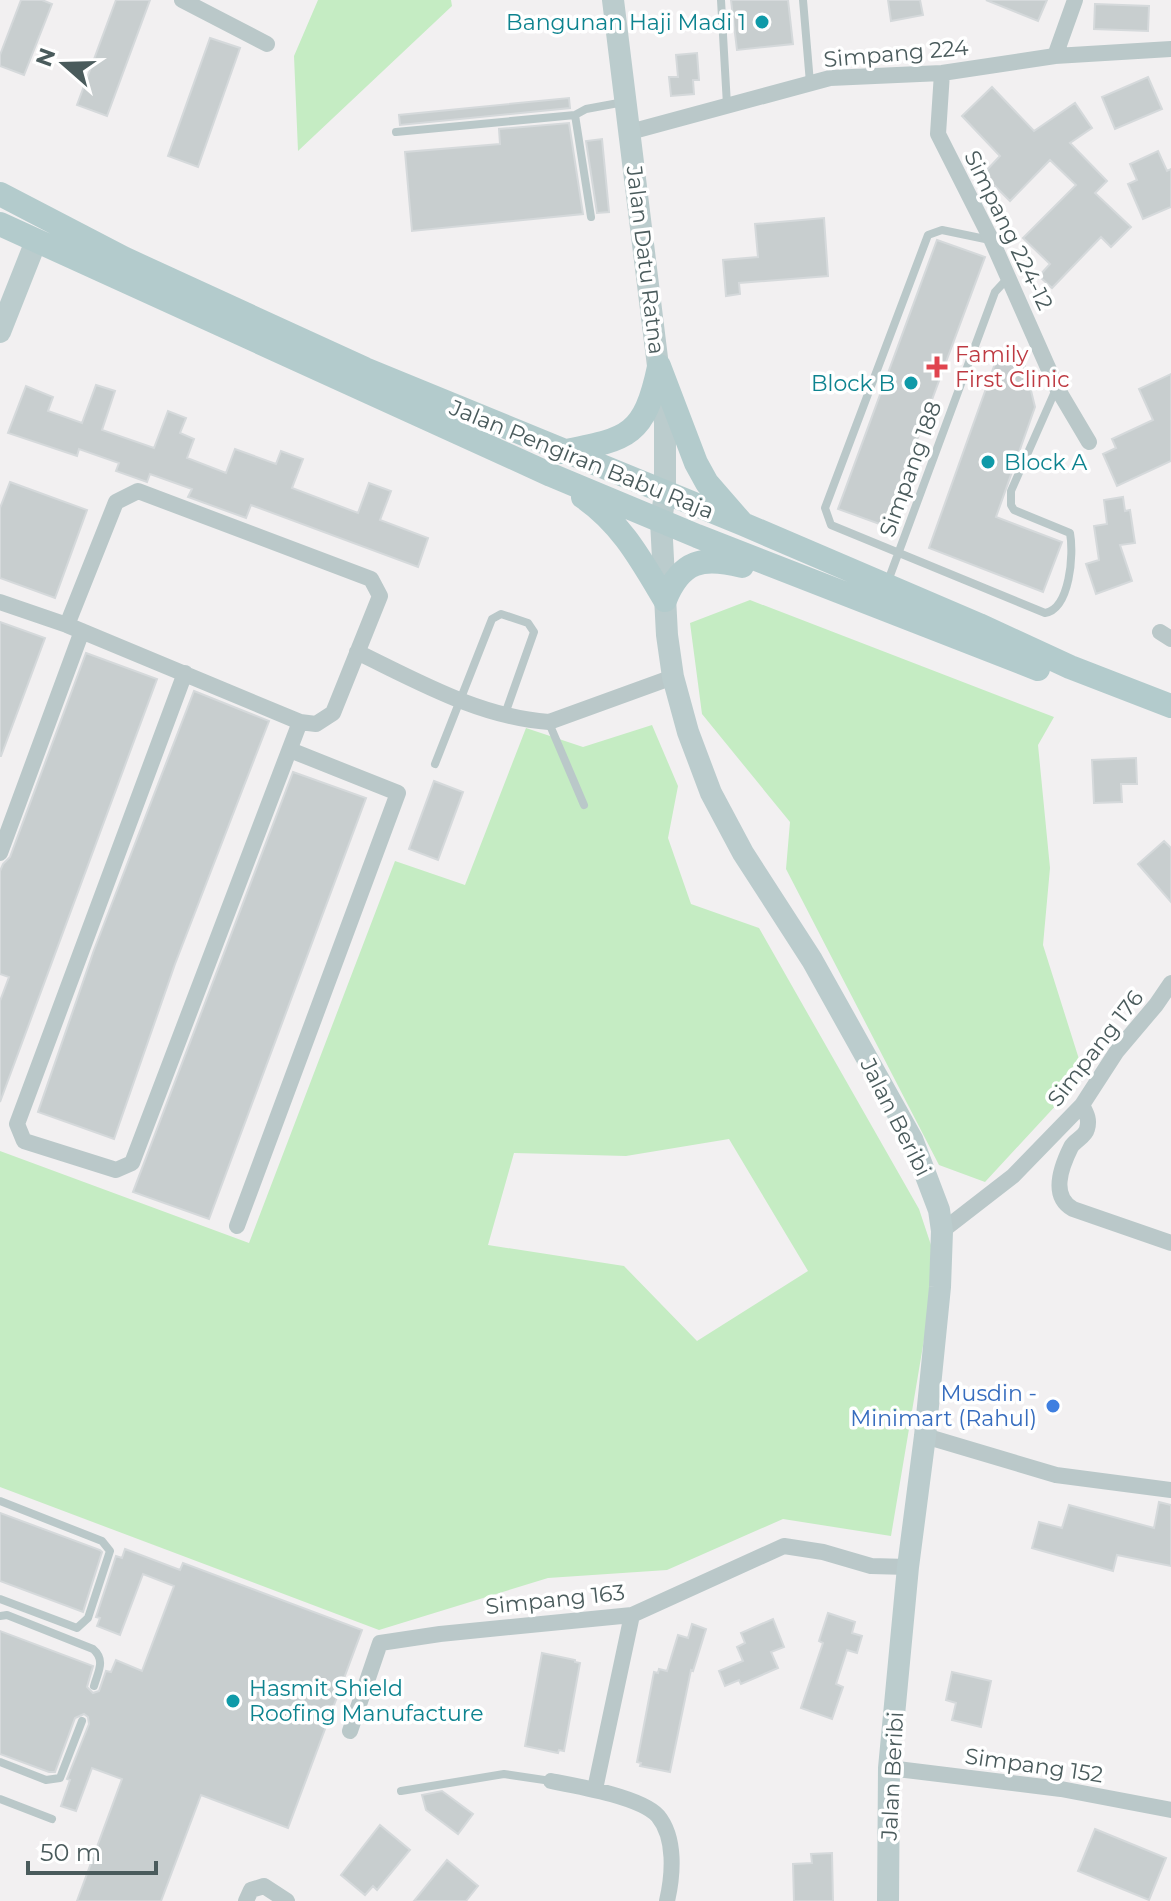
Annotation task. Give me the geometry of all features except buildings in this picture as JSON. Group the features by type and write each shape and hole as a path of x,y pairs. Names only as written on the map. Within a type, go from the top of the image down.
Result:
{"main road":[{"name":"Jalan Datu Ratna","path":"613,0 665,423 665,494 661,521"},
{"name":"Jalan Pengiran Babu Raja","path":"0,194 123,258 336,356 561,452 743,524 1070,667 1171,706"},
{"name":"Jalan Pengiran Babu Raja","path":"0,224 551,475 1171,721"},
{"path":"0,332 36,241"},
{"path":"561,452 604,444 626,435 647,413 659,366"},
{"path":"659,366 696,463 707,483 743,524"},
{"path":"551,475 616,524 630,541 665,600"},
{"name":"Jalan Beribi","path":"661,521 673,677 688,732 711,793 743,853 812,960 912,1139 939,1210 942,1231 940,1287 889,1768 888,1901"},
{"path":"665,600 670,587 684,571 717,559 826,586"}],"street":[{"path":"182,0 267,44"},
{"path":"1055,56 1075,0"},
{"name":"Simpang 224","path":"630,132 830,78 942,73 1055,56 1170,53"},
{"name":"Simpang 224-12","path":"942,73 938,134 992,241 1057,388 1089,442"},
{"path":"0,602 75,628 300,722 316,724 333,713 380,596 371,579 138,491 116,502 75,628 0,853"},
{"path":"357,652 460,702 549,722 673,677"},
{"path":"185,673 17,1124 24,1141 116,1170 132,1163 300,722"},
{"path":"237,1226 398,793 290,750"},
{"name":"Simpang 176","path":"942,1231 1013,1176 1082,1105 1117,1051 1171,983"},
{"path":"1082,1105 1089,1118 1087,1132 1071,1147 1057,1188 1064,1204 1171,1243"},
{"path":"925,1436 1056,1475 1171,1490"},
{"name":"Simpang 163","path":"350,1731 380,1643 632,1615 784,1546 823,1552 871,1566 908,1567"},
{"path":"595,1789 632,1615"},
{"name":"Simpang 152","path":"889,1768 1061,1789 1171,1810"},
{"path":"551,1781 595,1789 639,1804 660,1818 673,1865 667,1901"},
{"path":"254,1892 287,1900"}],"lane":[{"path":"721,0 727,106"},
{"path":"803,0 810,84"},
{"path":"396,132 575,115 586,109 625,102"},
{"path":"575,115 591,217"},
{"path":"992,241 942,230 928,235 825,508 831,525 1045,613 1058,608 1067,587 1070,533 1014,510 1011,505 1011,491 1057,388"},
{"name":"Simpang 188","path":"887,586 995,292 1007,279"},
{"path":"435,764 492,619 501,614 528,623 534,632 505,714"},
{"path":"549,722 584,805"},
{"path":"0,1501 102,1541 110,1551 88,1618 77,1628 0,1599"},
{"path":"0,1616 7,1615 93,1649 100,1655 101,1661 94,1686"},
{"path":"0,1762 46,1780 60,1778 82,1721"},
{"path":"401,1791 504,1774 551,1781"},
{"path":"0,1799 52,1819"}],"green space":[{"path":"318,0 451,0 452,6 298,151 294,56"},
{"path":"750,600 1054,717 1038,745 1050,868 1043,945 1084,1075 985,1182 939,1165 786,869 790,822 702,714 690,623"},
{"path":"652,725 678,786 668,838 691,904 759,928 919,1209 931,1245 930,1304 891,1536 783,1519 667,1570 548,1578 379,1630 0,1487 0,1151 249,1243 395,861 465,885 526,728 583,747","holes":["729,1139 808,1271 697,1341 624,1266 488,1245 514,1153 626,1156"]}],"place":[{"name":"Bangunan Haji Madi 1","path":"762,22"},
{"name":"Family First Clinic","path":"937,367"},
{"name":"Block B","path":"911,383"},
{"name":"Block A","path":"988,462"},
{"name":"Musdin - Minimart (Rahul)","path":"1053,1406"},
{"name":"Hasmit Shield Roofing Manufacture","path":"233,1701"}]}
